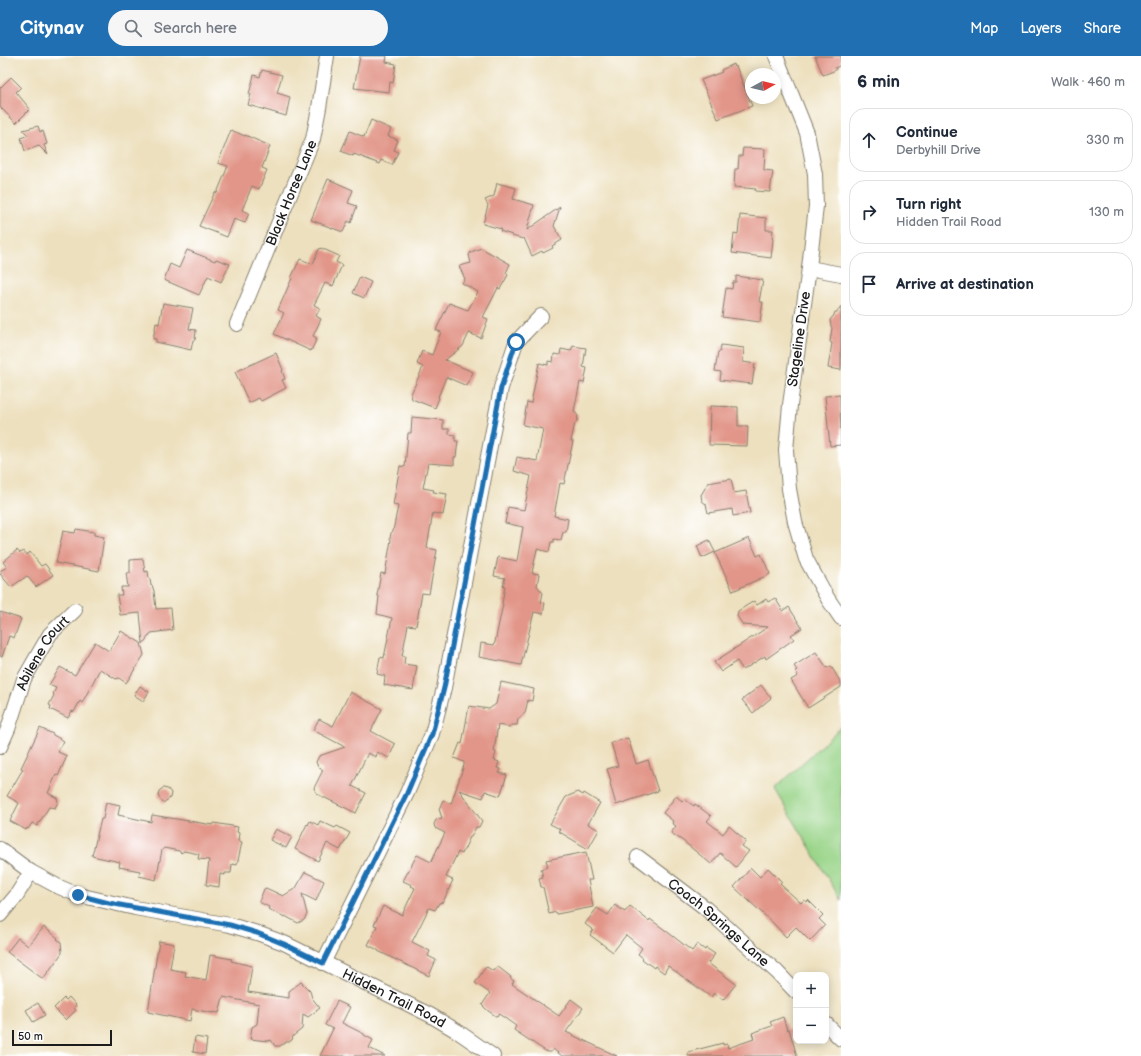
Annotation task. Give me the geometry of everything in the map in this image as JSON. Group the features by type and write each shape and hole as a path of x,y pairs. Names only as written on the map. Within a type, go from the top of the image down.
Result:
{"street":[{"name":"Black Horse Lane","path":"237,324 313,139 327,56"},
{"name":"Stageline Drive","path":"776,56 807,134 815,174 816,206 790,405 786,450 789,489 795,522 806,559 828,599 841,618"},
{"path":"809,268 841,274"},
{"path":"323,963 407,793 432,734 444,688 501,388 516,342 541,316"},
{"name":"Abilene Court","path":"0,747 8,729 24,678 50,634 75,610"},
{"name":"Hidden Trail Road","path":"0,849 32,872 57,886 78,895 122,906 230,925 257,933 284,944 430,1015 458,1031 493,1056"},
{"name":"Coach Springs Lane","path":"638,857 704,907 777,972 793,989"},
{"path":"0,916 32,872"},
{"path":"829,1027 841,1039"}],"green space":[{"path":"841,727 841,900 775,789"}],"building":[{"path":"360,56 387,56 386,62 396,64 393,83 390,82 389,92 354,88"},
{"path":"815,56 841,56 841,65 835,68 836,70 823,75"},
{"path":"734,64 735,67 736,66 745,88 745,104 751,104 752,106 718,119 701,80 722,72 721,70"},
{"path":"262,70 282,75 277,93 290,97 286,116 248,105 254,75 260,77"},
{"path":"11,77 21,87 16,92 30,109 16,123 0,107 0,88"},
{"path":"371,120 391,129 388,136 398,140 394,150 398,152 392,165 381,160 380,164 354,154 353,156 341,151 350,131 364,137"},
{"path":"38,126 40,132 43,131 47,144 44,145 48,155 39,146 25,151 21,138 28,135 23,130"},
{"path":"231,130 270,146 262,168 267,170 259,189 252,186 242,210 249,213 245,223 234,219 227,237 199,226 215,192 217,193 228,166 218,163"},
{"path":"743,148 765,149 764,170 773,171 770,192 734,187 735,169 738,169 739,156 742,156"},
{"path":"328,179 353,190 348,203 357,206 351,223 348,221 343,232 311,220"},
{"path":"497,183 516,188 513,199 534,205 527,230 560,207 554,226 562,240 552,246 553,248 532,256 524,238 512,236 500,231 501,229 483,224 488,205 485,200 494,196"},
{"path":"740,215 766,218 766,230 773,230 771,258 732,253 734,233 738,234"},
{"path":"321,248 339,256 336,262 342,265 333,286 325,283 314,305 320,308 316,316 321,319 313,336 317,338 311,351 274,334 284,313 278,310 300,259 313,264 319,249"},
{"path":"481,248 510,264 506,273 508,275 500,289 498,288 483,317 488,319 481,338 469,333 463,346 445,360 473,372 467,386 446,377 435,408 412,399 411,394 423,367 417,364 422,351 432,355 441,332 436,330 449,303 468,310 478,292 462,283 465,279 459,266 471,263 469,255 471,252"},
{"path":"187,250 215,261 216,259 230,264 221,282 208,276 199,295 164,280 170,264 179,268"},
{"path":"736,276 763,280 759,302 763,302 760,322 722,317 726,288 732,289 733,282 736,282"},
{"path":"360,277 371,282 364,298 353,293"},
{"path":"163,303 193,308 189,329 196,330 195,340 193,340 191,350 156,342 156,339 153,339 156,323 159,324"},
{"path":"841,306 841,370 828,368 832,343 830,342 832,328 830,320"},
{"path":"721,345 744,348 743,362 755,364 752,384 720,380 721,372 715,371 718,352 720,352"},
{"path":"573,346 586,348 583,367 587,368 584,383 580,382 574,411 578,416 571,441 573,441 564,484 560,483 554,516 568,519 566,532 563,532 561,540 554,539 554,542 551,542 549,552 537,549 532,573 539,574 537,586 543,593 541,602 545,603 543,614 534,612 521,665 479,657 481,643 494,645 503,604 505,586 503,586 505,578 494,576 498,557 517,561 523,527 505,523 508,507 524,510 531,476 514,471 517,457 537,461 543,429 523,425 527,402 531,403 539,363 548,365 548,361 553,362 554,354 560,355 561,349 571,351"},
{"path":"276,353 283,370 285,379 282,380 286,388 261,401 259,398 249,403 235,372"},
{"path":"840,395 841,445 830,446 825,396"},
{"path":"710,406 738,407 738,426 748,426 747,446 709,445"},
{"path":"412,417 443,420 443,429 449,429 449,434 455,435 455,441 458,441 456,457 454,457 454,465 428,463 423,488 434,490 433,492 447,494 443,515 433,513 427,548 437,550 429,594 422,593 416,626 408,625 402,656 405,656 404,664 417,666 413,690 384,685 385,676 377,674 380,657 384,658 392,618 377,614 379,596 377,595 381,573 385,574 391,540 390,538 393,531 398,506 393,505 400,466 405,467 408,433 411,433"},
{"path":"731,479 734,493 746,491 750,513 733,516 732,509 708,513 706,504 702,501 701,495 708,483"},
{"path":"76,529 94,532 94,535 104,537 99,571 56,563 63,531 75,533"},
{"path":"749,538 757,556 761,554 770,574 733,591 715,553"},
{"path":"709,540 715,552 702,558 697,546"},
{"path":"17,550 20,553 24,551 27,555 30,552 41,566 45,564 53,575 36,587 27,576 11,587 0,574 2,573 0,571 7,567 3,562"},
{"path":"143,559 145,572 148,571 151,586 152,585 154,591 156,609 171,608 173,630 151,633 143,644 140,613 120,615 117,595 122,595 121,587 128,587 126,573 130,573 130,560"},
{"path":"775,598 783,611 789,607 802,628 791,635 794,639 766,659 765,656 743,670 737,661 721,672 714,662 768,627 743,625 737,616 738,611 754,601 757,605 766,599 768,602"},
{"path":"0,612 21,619 14,638 9,636 2,657 0,656"},
{"path":"121,631 141,643 144,655 126,683 119,678 116,679 100,669 82,703 80,701 74,712 72,711 68,718 50,709 51,706 49,705 56,688 49,685 60,667 75,675 95,642 109,651"},
{"path":"816,652 827,668 831,666 841,683 841,687 808,708 791,680 798,676 795,671 797,670 794,666"},
{"path":"501,682 534,689 532,701 528,700 525,713 518,719 517,725 511,725 510,727 498,725 494,760 499,762 497,768 501,769 499,773 507,775 500,796 485,791 483,798 459,790 482,821 479,827 476,827 462,854 458,852 446,877 453,880 443,902 439,903 435,910 429,908 412,942 430,951 428,956 436,960 429,976 368,945 377,926 374,925 383,906 402,915 415,888 403,881 417,855 431,862 445,833 435,828 434,824 436,820 442,818 439,809 443,800 451,804 464,765 464,762 454,758 460,743 462,744 469,706 489,709 496,704"},
{"path":"761,685 771,698 753,713 742,700"},
{"path":"140,686 149,692 143,701 134,695"},
{"path":"350,692 382,709 371,731 395,744 389,758 377,752 376,757 368,753 352,786 366,793 356,813 317,794 314,788 323,770 318,767 316,762 319,756 345,747 313,730 319,719 333,726"},
{"path":"40,728 64,741 58,752 67,756 48,793 57,798 58,802 55,808 49,807 37,826 32,823 26,830 10,821 19,803 7,796 23,769 21,768"},
{"path":"628,738 636,764 648,760 658,791 616,805 607,769 618,766 611,743"},
{"path":"163,788 168,789 171,793 170,798 163,803 158,796 159,791"},
{"path":"578,792 583,795 584,793 600,803 588,824 599,830 588,849 558,831 560,829 550,824 566,797"},
{"path":"676,796 682,801 684,799 694,806 695,804 711,816 707,821 723,834 729,826 746,841 742,846 749,851 736,867 720,853 711,864 671,833 676,826 672,823 673,821 663,813"},
{"path":"106,802 120,805 118,815 151,822 152,815 213,825 214,823 238,827 238,841 242,842 237,865 232,864 231,873 225,873 225,875 220,874 219,887 206,885 209,860 198,859 199,854 184,851 181,853 179,851 164,848 162,850 156,880 139,876 140,871 119,867 120,862 92,856 101,819 103,819"},
{"path":"310,821 318,825 320,821 335,828 337,826 350,833 340,850 327,843 318,861 295,849 307,824 308,825"},
{"path":"276,829 292,837 286,848 270,840"},
{"path":"586,852 592,880 588,880 593,907 557,914 556,912 549,914 543,887 541,887 539,878 543,877 541,869 548,867 546,860"},
{"path":"751,868 760,877 768,868 782,882 780,884 801,903 804,900 807,902 808,900 823,915 819,919 825,925 810,941 796,927 786,937 734,887"},
{"path":"305,872 324,881 316,901 302,894 307,914 304,920 298,923 268,909 269,907 259,902 264,889 266,888 283,896 296,888"},
{"path":"615,905 625,912 630,906 649,921 650,919 692,951 697,944 705,950 706,948 715,954 708,963 736,984 723,1000 714,993 711,997 668,966 664,973 655,966 654,968 638,954 642,948 626,935 613,952 590,935 593,930 585,924 597,908 608,915"},
{"path":"44,927 61,942 62,953 43,979 7,952 18,938 28,946"},
{"path":"159,941 174,944 170,969 186,972 185,976 206,980 210,955 232,959 231,961 252,966 248,992 289,998 289,991 301,982 310,991 312,998 320,1008 308,1017 303,1014 302,1029 293,1036 292,1040 280,1046 275,1046 271,1040 250,1039 252,1027 257,1024 259,1004 223,997 219,1013 192,1009 190,1021 148,1012"},
{"path":"497,966 511,977 510,978 514,981 512,984 559,1016 571,999 583,1008 566,1032 617,1056 562,1056 553,1049 551,1052 547,1052 514,1030 516,1026 499,1014 497,1017 487,1010 482,1005 490,993 475,983 485,968 487,967 493,971"},
{"path":"69,997 76,1005 74,1008 76,1010 66,1020 54,1008 64,998 66,1000"},
{"path":"337,1001 350,1007 342,1023 373,1040 369,1048 385,1056 320,1056 333,1029 325,1025"},
{"path":"38,1003 45,1015 33,1022 26,1010"},
{"path":"783,1017 787,1030 789,1029 797,1056 688,1056 688,1052 723,1043 723,1045 727,1044 728,1048 754,1039 752,1033 772,1026 770,1022"},
{"path":"195,1037 207,1039 205,1054 193,1052"}],"route":[{"path":"78,895 109,903 230,925 257,933 284,944 323,963 407,793 432,734 444,688 501,388 516,342"}]}
